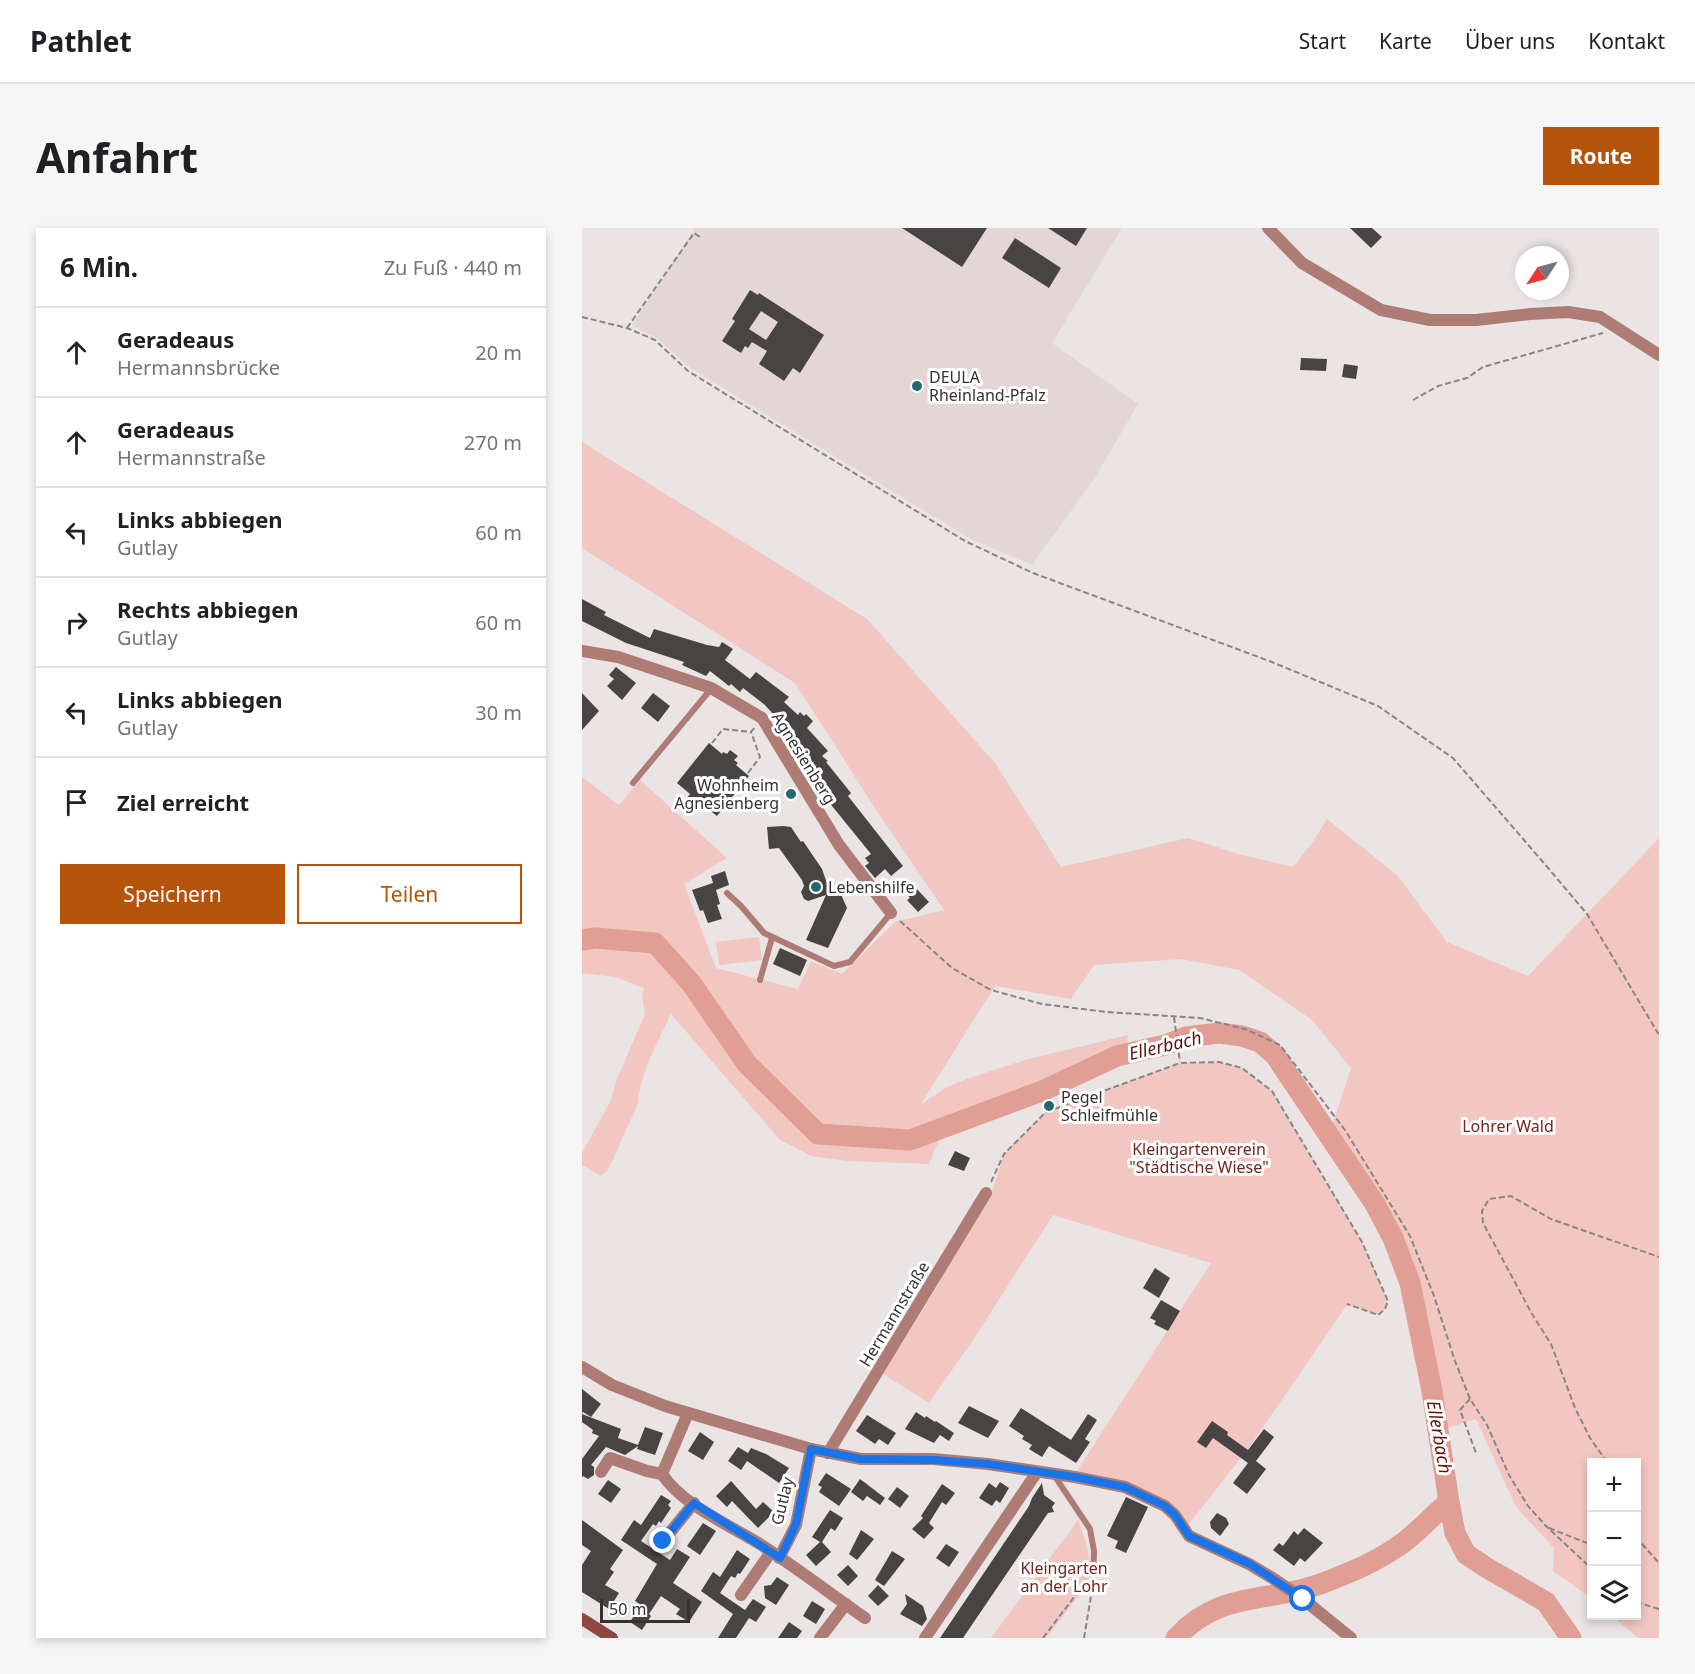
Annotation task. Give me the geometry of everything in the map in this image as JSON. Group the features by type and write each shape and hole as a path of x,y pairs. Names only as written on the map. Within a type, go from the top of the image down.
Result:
{"street":[{"path":"1268,228 1302,263 1381,310 1430,320 1476,320 1568,312 1600,317 1659,355"},
{"name":"Agnesienberg","path":"582,651 618,657 711,688 762,718 839,845 891,913"},
{"name":"Hermannstraße","path":"828,1453 986,1192"},
{"path":"582,1367 612,1385 688,1413 828,1453 861,1459 944,1460 1037,1472 1125,1487 1165,1506 1175,1515 1189,1536 1250,1564 1303,1599 1351,1638"},
{"path":"601,1472 610,1458 647,1472 662,1474 688,1413"},
{"name":"Gutlay","path":"741,1594 775,1555 796,1524 811,1449"},
{"path":"925,1638 1037,1472"},
{"name":"Gutlay","path":"662,1474 670,1485 694,1503 775,1555 865,1618"},
{"path":"663,1541 694,1503"},
{"path":"820,1638 846,1604"},
{"path":"582,1619 612,1638"}],"lane":[{"path":"633,783 711,688"},
{"path":"727,893 764,933 834,966 850,962 891,913"},
{"path":"760,980 772,938"},
{"path":"1054,1475 1090,1529 1094,1551 1093,1582"}],"path":[{"path":"627,328 694,233 700,237"},
{"path":"582,317 627,328 655,340 688,370 965,541 1033,573 1272,662 1377,706 1453,758 1587,914 1659,1035"},
{"path":"1413,400 1438,386 1467,378 1483,367 1600,334 1612,325"},
{"path":"752,732 762,718"},
{"path":"712,742 723,729 752,732"},
{"path":"748,773 760,757 752,732"},
{"path":"891,913 952,968 991,990 1042,1004 1200,1018 1245,1029 1280,1045 1345,1130 1410,1236 1470,1399 1487,1425 1509,1475 1528,1506 1589,1566"},
{"path":"1174,1017 1180,1063"},
{"path":"986,1192 1004,1154 1046,1112 1180,1063 1219,1062 1242,1068 1272,1091 1362,1242 1388,1301 1378,1315 1347,1304"},
{"path":"1604,1458 1590,1438 1575,1408 1551,1344 1532,1314 1483,1223 1482,1211 1489,1199 1511,1196 1551,1220 1659,1257"},
{"path":"1470,1399 1460,1410 1476,1453"},
{"path":"1546,1526 1587,1543"},
{"path":"1641,1543 1659,1563"},
{"path":"1043,1638 1085,1583 1093,1582 1084,1638"},
{"path":"1641,1604 1659,1609"}],"shaded area":[{"name":"DEULA Rheinland-Pfalz","path":"695,228 1122,228 1052,343 1138,404 1094,479 1032,565 969,538 692,369 657,338 632,325"}],"green space":[{"name":"Lohrer Wald","path":"582,442 867,619 996,764 1061,867 1188,838 1242,855 1293,867 1327,819 1397,875 1447,942 1528,976 1659,838 1659,1638 1638,1638 1617,1620 1641,1620 1641,1458 1587,1458 1587,1595 1553,1571 1554,1548 1516,1507 1476,1419 1448,1428 1428,1323 1385,1212 1330,1132 1351,1068 1312,1020 1239,970 1181,959 1094,965 1071,999 995,986 921,1104 947,1087 972,1077 1025,1060 1128,1035 1125,1060 1014,1110 982,1120 939,1140 929,1164 847,1161 811,1156 780,1140 671,1014 646,1069 638,1104 608,1170 601,1176 582,1165 582,1153 610,1102 617,1079 645,1014 642,997 644,988 615,977 582,973 582,777 619,805 640,780 727,858 684,884 716,968 798,989 811,961 842,974 895,922 944,910 795,683 582,548"},
{"path":"759,937 762,960 719,965 716,942"},
{"name":"Kleingartenverein \"Städtische Wiese\"","path":"1219,1062 1242,1068 1272,1091 1362,1242 1388,1301 1385,1309 1378,1315 1347,1305 1248,1449 1188,1525 1175,1506 1134,1485 1077,1471 1211,1263 1053,1215 975,1337 929,1403 883,1374 992,1192 1004,1154 1046,1112 1180,1063"},
{"name":"Kleingarten an der Lohr","path":"1078,1520 1089,1560 1087,1585 1046,1638 991,1638"}],"building":[{"path":"902,228 987,228 962,267"},
{"path":"1048,228 1087,228 1076,246"},
{"path":"1350,228 1372,228 1382,237 1371,248"},
{"path":"1015,238 1061,268 1049,288 1002,258"},
{"path":"750,290 758,295 759,293 824,335 800,373 793,368 784,381 759,364 767,351 752,342 748,348 745,346 741,353 722,341 735,321 732,319","holes":["761,311 778,322 766,340 749,329"]},
{"path":"1301,358 1327,359 1326,371 1300,370"},
{"path":"1344,364 1358,366 1356,379 1342,377"},
{"path":"582,599 606,612 604,615 650,638 654,629 707,645 719,647 722,642 733,649 725,660 750,679 756,672 789,697 784,702 798,715 800,712 804,716 806,714 813,721 807,728 828,751 822,756 851,793 848,796 903,866 891,876 885,869 875,878 865,866 869,863 865,858 871,854 815,785 820,782 808,770 810,768 805,763 811,757 790,736 795,731 784,722 780,722 765,705 743,688 740,692 710,671 706,676 682,665 684,662 626,643 582,621"},
{"path":"616,667 636,683 622,700 607,686 614,679 609,675"},
{"path":"582,693 599,711 582,730"},
{"path":"653,693 670,706 658,722 641,708"},
{"path":"709,743 722,754 723,752 727,754 730,750 738,756 734,760 738,763 736,765 749,776 717,816 703,805 699,810 686,799 690,794 677,783"},
{"name":"Lebenshilfe","path":"767,827 791,827 801,842 803,841 822,869 831,895 840,892 847,908 828,948 806,940 826,895 808,901 804,899 801,892 804,886 802,880 779,848 769,849"},
{"path":"725,871 729,885 716,890 720,904 717,905 722,919 708,923 703,910 700,911 692,890 713,883 711,876"},
{"path":"913,885 929,902 918,912 907,900 910,898 905,892"},
{"path":"780,948 807,960 800,976 773,964"},
{"path":"955,1151 970,1158 964,1171 948,1165"},
{"path":"1155,1268 1170,1278 1159,1298 1143,1288"},
{"path":"1161,1300 1180,1311 1168,1331 1154,1324 1156,1321 1150,1318"},
{"path":"582,1389 601,1404 591,1417 582,1413"},
{"path":"969,1406 999,1421 988,1438 958,1423"},
{"path":"1021,1408 1071,1440 1088,1414 1097,1420 1085,1439 1090,1442 1076,1463 1049,1446 1042,1457 1029,1449 1032,1445 1022,1439 1024,1436 1009,1426"},
{"path":"916,1412 954,1433 949,1441 940,1435 934,1443 905,1429"},
{"path":"582,1414 621,1429 618,1438 638,1445 645,1427 663,1433 655,1455 637,1449 638,1446 625,1455 606,1447 591,1465 594,1467 594,1475 588,1479 583,1476 582,1478 582,1459 599,1436 592,1433 593,1430 582,1422"},
{"path":"867,1415 896,1433 888,1445 879,1439 875,1444 856,1431"},
{"path":"1212,1421 1248,1450 1264,1429 1274,1437 1256,1461 1266,1469 1247,1494 1233,1483 1248,1463 1213,1438 1206,1448 1197,1442"},
{"path":"700,1432 714,1442 703,1460 688,1451"},
{"path":"738,1447 748,1453 751,1448 766,1454 789,1468 779,1483 747,1461 741,1470 728,1461"},
{"path":"826,1473 851,1489 839,1506 819,1492 822,1487 818,1485"},
{"path":"860,1479 885,1498 880,1505 867,1496 863,1501 851,1492"},
{"path":"608,1480 621,1489 611,1503 598,1494"},
{"path":"731,1481 756,1509 763,1502 774,1512 758,1528 732,1501 727,1507 716,1496"},
{"path":"1000,1482 1009,1488 1000,1503 996,1500 992,1506 979,1498 989,1483 996,1488"},
{"path":"1042,1483 1044,1495 1055,1503 1052,1507 1054,1512 1048,1513 963,1638 940,1638 1029,1506"},
{"path":"942,1484 955,1493 946,1505 942,1502 929,1523 934,1528 924,1539 912,1529 923,1518 921,1516"},
{"path":"897,1487 909,1496 900,1508 888,1499"},
{"path":"661,1495 671,1501 668,1505 671,1508 661,1523 659,1521 656,1526 653,1524 641,1541 670,1560 677,1549 690,1557 673,1583 702,1602 689,1622 676,1614 680,1609 661,1596 642,1630 630,1622 641,1605 635,1601 657,1564 621,1540 634,1520 641,1525"},
{"path":"1126,1497 1148,1507 1126,1553 1115,1548 1118,1541 1107,1536"},
{"path":"830,1510 843,1518 835,1531 831,1528 822,1542 831,1552 816,1566 806,1555 820,1542 812,1537"},
{"path":"1217,1513 1226,1518 1229,1524 1220,1536 1211,1528 1210,1522"},
{"path":"582,1520 623,1550 610,1569 614,1572 605,1585 619,1593 609,1609 582,1592 582,1565 591,1551 582,1545"},
{"path":"703,1523 716,1531 700,1555 687,1546"},
{"path":"1304,1528 1323,1543 1305,1562 1300,1558 1294,1566 1273,1550 1279,1543 1283,1546 1294,1531 1298,1535"},
{"path":"861,1530 874,1539 857,1560 849,1554"},
{"path":"946,1544 959,1552 949,1567 936,1558"},
{"path":"737,1550 750,1559 740,1574 738,1573 735,1578 731,1576 720,1593 745,1610 753,1599 766,1607 756,1622 749,1618 736,1638 718,1638 733,1614 701,1591 713,1572 720,1577"},
{"path":"892,1551 905,1559 884,1586 875,1580"},
{"path":"848,1565 858,1576 848,1586 837,1575"},
{"path":"777,1577 789,1585 776,1605 765,1598 764,1586 771,1585"},
{"path":"878,1585 889,1596 878,1606 868,1596"},
{"path":"905,1594 923,1606 927,1619 922,1626 900,1614 907,1604"},
{"path":"812,1601 825,1609 816,1624 803,1616"},
{"path":"789,1622 802,1631 797,1638 778,1638"}],"waterway":[{"name":"Ellerbach","path":"582,940 595,938 655,943 691,983 747,1064 818,1134 910,1140 1042,1091 1117,1056 1165,1045 1186,1037 1219,1033 1242,1036 1260,1042 1275,1055 1375,1204 1393,1238 1410,1283 1432,1391 1455,1533 1466,1554 1546,1602 1571,1638"},
{"path":"1176,1638 1193,1622 1228,1605 1303,1589 1370,1563 1404,1542 1449,1502"}],"place":[{"name":"DEULA Rheinland-Pfalz","path":"917,386"},
{"name":"Wohnheim Agnesienberg","path":"791,794"},
{"name":"Lebenshilfe","path":"816,887"},
{"name":"Pegel Schleifmühle","path":"1049,1106"}],"route":[{"path":"663,1541 694,1503 780,1558 796,1524 811,1449 861,1459 933,1460 988,1464 1075,1477 1125,1487 1144,1495 1165,1506 1175,1515 1189,1536 1250,1564 1303,1599"}]}
